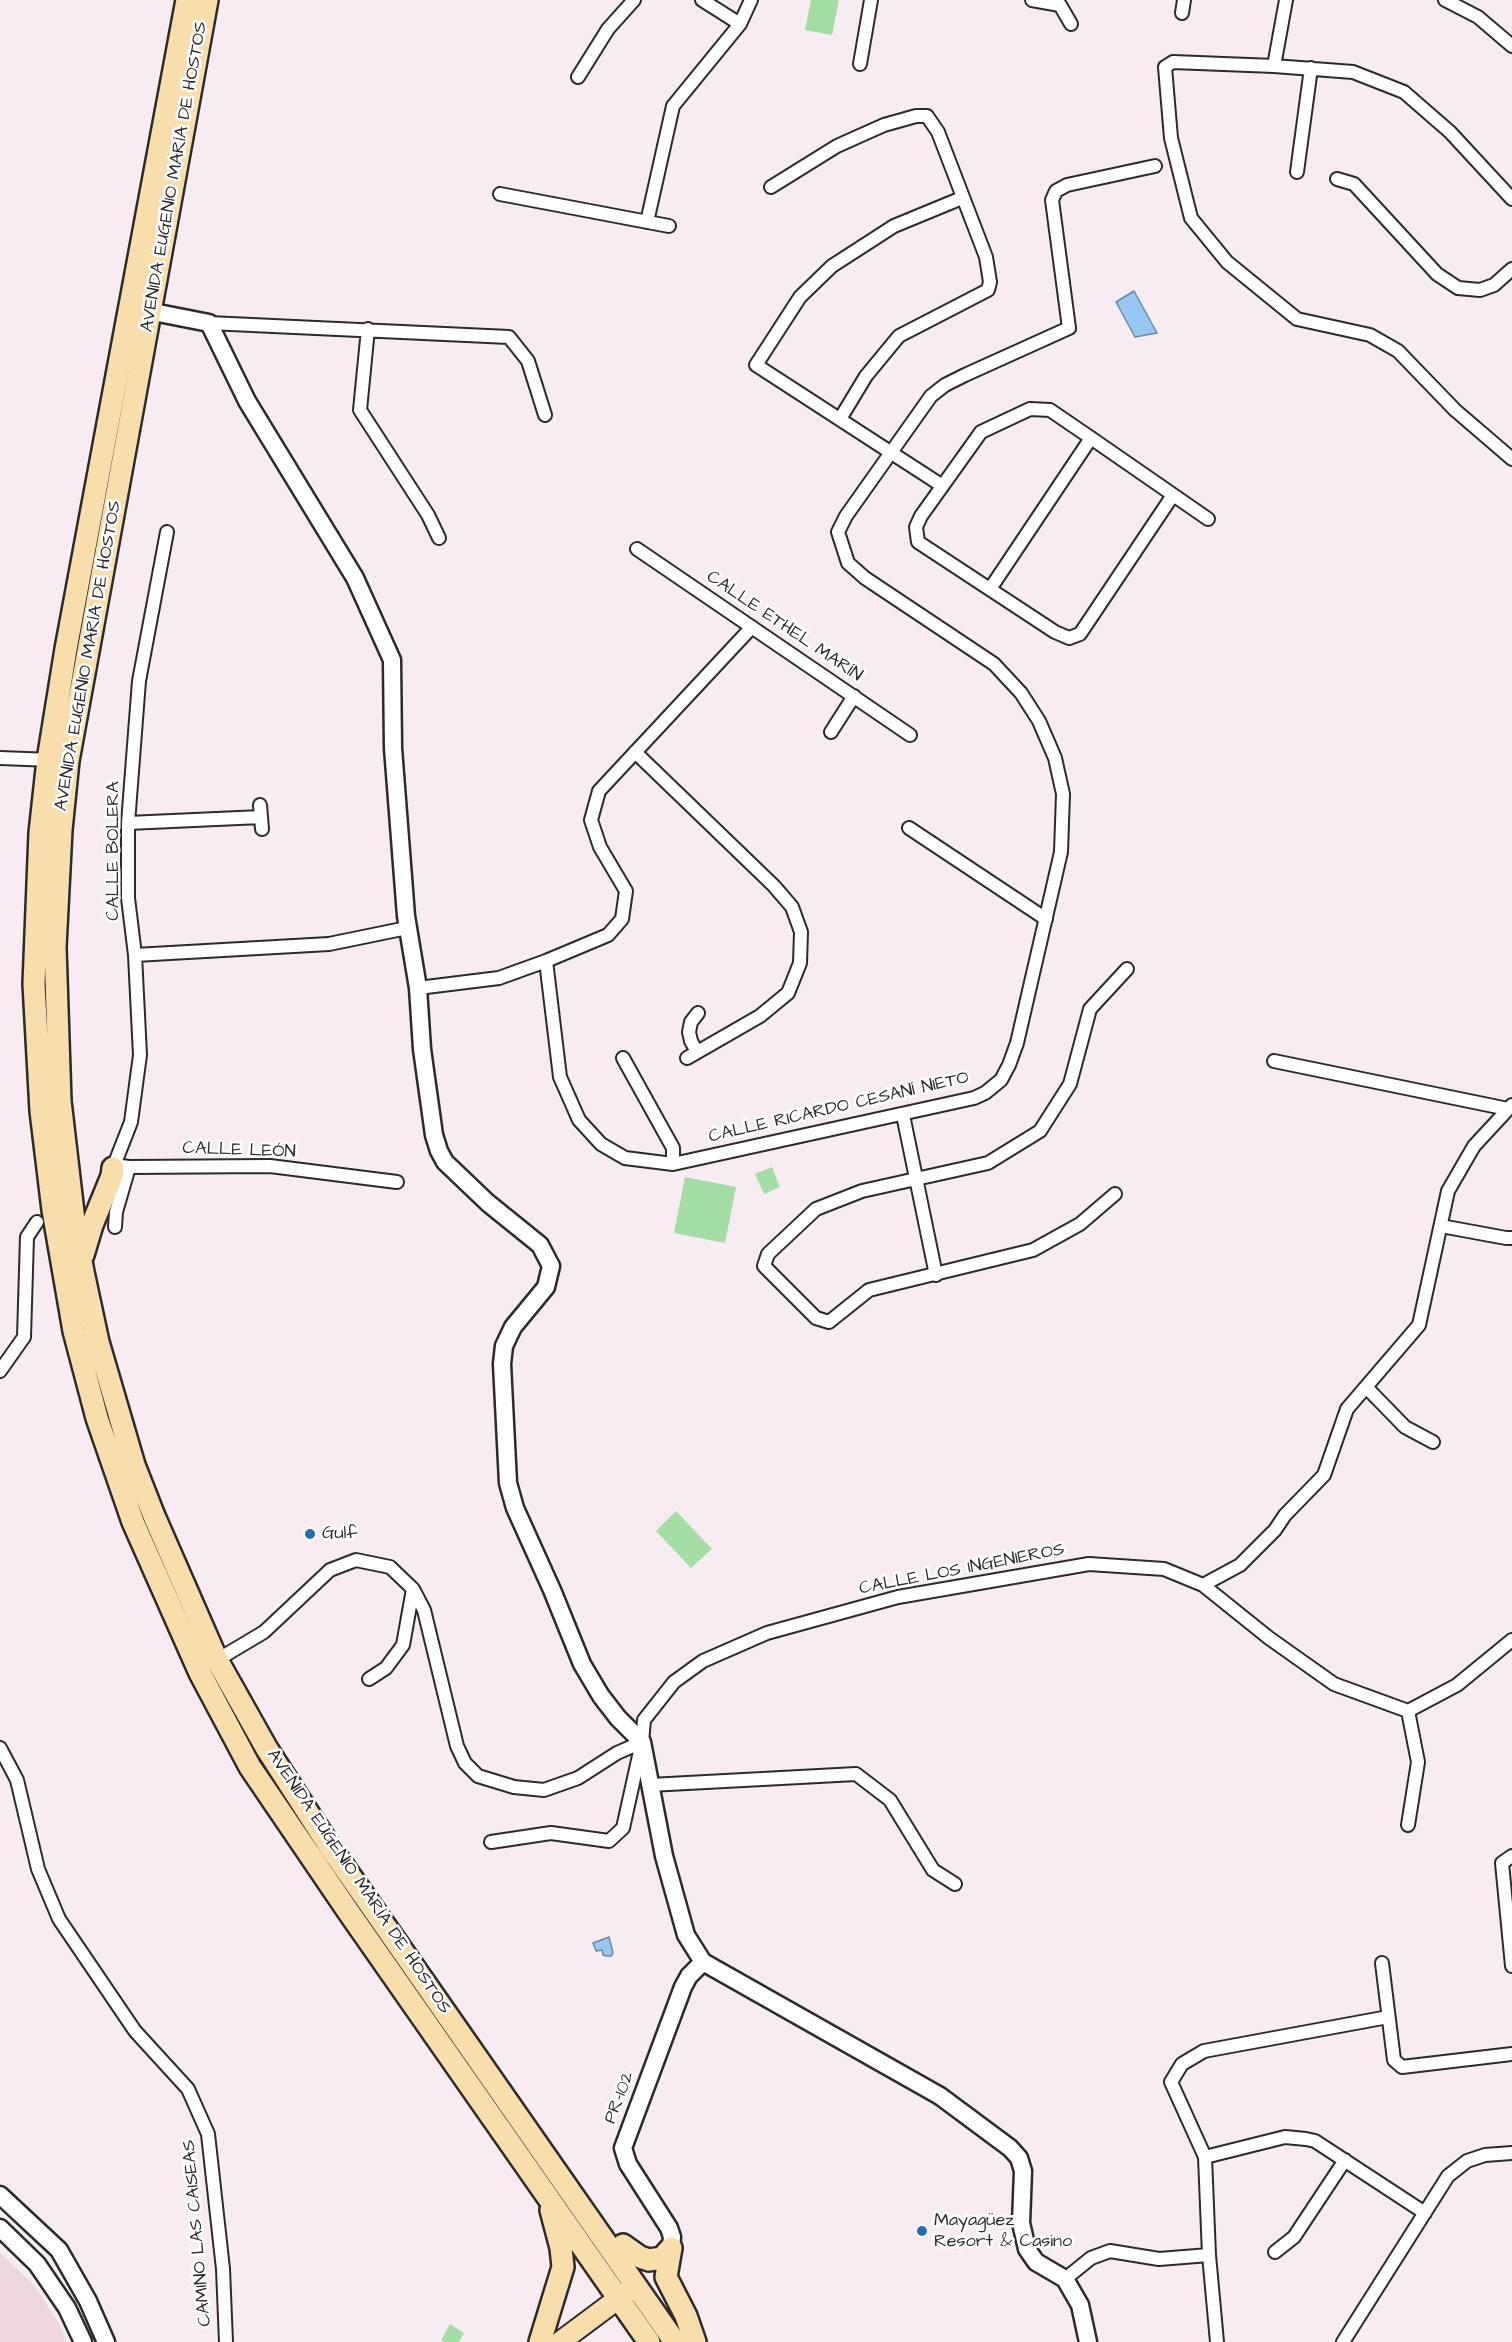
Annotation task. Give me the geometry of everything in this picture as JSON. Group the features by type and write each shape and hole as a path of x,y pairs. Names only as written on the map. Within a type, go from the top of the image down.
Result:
{"highway":[{"name":"AVENIDA EUGENIO MARÍA DE HOSTOS","path":"187,0 140,309 58,761 40,833 34,973 42,1134 74,1331 97,1418 133,1522 200,1673 250,1767 310,1857 649,2342"},
{"name":"AVENIDA EUGENIO MARÍA DE HOSTOS","path":"140,309 207,0"},
{"name":"AVENIDA EUGENIO MARÍA DE HOSTOS","path":"58,761 59,852 55,980 60,1101 70,1187 98,1342 134,1465 217,1660 267,1749 330,1847 675,2342"},
{"path":"42,1134 40,1170 43,1207 41,1219 37,1222 47,1229 57,1277 67,1291"},
{"path":"70,1187 82,1198 92,1196 119,1167"},
{"path":"82,1262 92,1225 112,1176 119,1167"},
{"path":"516,2112 531,2121 693,2342"},
{"path":"540,2342 563,2267 561,2248 548,2198"},
{"path":"623,2245 640,2257 649,2260 662,2258 671,2248"},
{"path":"671,2248 666,2277 686,2316 693,2342"}],"main road":[{"path":"560,2342 635,2286"}],"street":[{"path":"578,77 608,29 634,0"},
{"path":"702,0 740,24"},
{"path":"647,222 673,106 740,24 751,0"},
{"path":"860,63 871,0"},
{"path":"1032,0 1060,6 1071,24"},
{"path":"1182,13 1184,0"},
{"path":"1274,66 1286,0"},
{"path":"1445,0 1478,17 1512,46"},
{"path":"1512,199 1450,132 1404,92 1353,72 1274,66 1173,63 1165,67 1171,138 1191,218 1227,261 1297,319 1370,335 1398,351 1455,410 1512,459"},
{"path":"1297,172 1311,68"},
{"path":"771,187 837,146 884,125 916,116 927,116 938,132 986,257 990,282 988,290 898,336 866,376 840,419"},
{"name":"CALLE RICARDO CESANÍ NIETO","path":"546,961 560,1077 579,1120 601,1144 626,1158 673,1164 974,1098 986,1093 1001,1080 1010,1065 1017,1043 1061,852 1063,794 1055,758 1039,721 1021,693 994,664 865,578 848,563 838,532 846,516 931,396 945,385 1069,328 1052,200 1056,191 1067,185 1155,166"},
{"path":"1337,179 1354,184 1437,274 1458,288 1480,290 1494,285 1512,269"},
{"path":"500,194 669,226"},
{"path":"941,485 756,365 800,297 832,266 894,226 962,198"},
{"path":"140,309 209,323 509,337 528,361 546,416"},
{"path":"209,323 247,401 355,578 392,660 393,748 407,928 417,988 425,1072 439,1151 445,1162 488,1203 540,1245 551,1266 546,1287 513,1327 504,1346 502,1364 508,1483 515,1508 582,1664 601,1696 618,1718 642,1742 664,1856 686,1935 703,1962 940,2096 1010,2148 1019,2158 1023,2171 1021,2223 1027,2249 1036,2262 1065,2279 1080,2305 1088,2342"},
{"path":"368,329 360,410 428,515 439,538"},
{"path":"1173,495 1080,634 1069,638 1055,632 918,542 915,527 941,485 981,432 1030,409 1050,410 1208,519"},
{"path":"990,589 1091,438"},
{"name":"CALLE BOLERA","path":"115,1227 119,1167 131,1122 140,1055 135,955 128,898 128,823 139,681 167,532"},
{"name":"CALLE ETHEL MARÍN","path":"637,549 910,735"},
{"path":"417,988 499,978 546,961 608,934 622,919 626,891 600,847 591,820 599,791 752,627"},
{"path":"831,732 854,696"},
{"path":"635,752 774,886 792,907 801,932 800,963 788,993 760,1016 692,1055 689,1032 691,1022 698,1013"},
{"path":"0,758 58,761"},
{"path":"128,823 261,817"},
{"path":"909,828 1046,919"},
{"path":"135,955 329,944 407,928"},
{"path":"1114,1194 1080,1224 1033,1250 869,1290 829,1322 816,1318 764,1266 768,1254 816,1209 862,1191 988,1163 1040,1131 1070,1084 1090,1009 1124,972"},
{"path":"623,1058 673,1148 673,1164"},
{"path":"1274,1061 1510,1107"},
{"path":"619,1080 629,1069"},
{"path":"1203,1585 1240,1565 1324,1475 1347,1409 1419,1325 1448,1191 1473,1146 1510,1107"},
{"path":"903,1115 936,1275"},
{"name":"CALLE LEÓN","path":"119,1167 270,1167 397,1182"},
{"path":"0,1371 24,1336 27,1238 37,1222"},
{"path":"1441,1226 1512,1238"},
{"path":"1366,1387 1405,1426 1432,1442"},
{"path":"217,1660 264,1632 330,1570 356,1560 390,1567 413,1589 424,1610 457,1746 465,1763 478,1776 514,1787 544,1790 578,1778 617,1753 642,1742"},
{"name":"CALLE LOS INGENIEROS","path":"491,1842 551,1833 609,1841 623,1828 642,1742 644,1720 674,1682 703,1661 767,1633 898,1597 1089,1564 1164,1569 1203,1585 1269,1638 1334,1684 1408,1711"},
{"path":"369,1679 386,1668 403,1645 413,1589"},
{"path":"1408,1825 1418,1762 1408,1711 1458,1685 1512,1640"},
{"name":"CAMINO LAS CAISEAS","path":"0,1748 17,1780 38,1869 59,1919 135,2031 188,2089 208,2134 223,2269 226,2342"},
{"path":"650,1785 856,1774 890,1800 933,1870 955,1884"},
{"path":"1512,1856 1502,1863 1512,1966"},
{"name":"PR-102","path":"671,2248 672,2237 669,2228 628,2164 623,2148 683,1987 688,1976 703,1962"},
{"path":"1382,1964 1394,2060 1402,2067 1512,2054"},
{"path":"1217,2342 1209,2255 1205,2157 1171,2082 1182,2064 1204,2051 1388,2017"},
{"path":"1205,2157 1286,2137 1315,2141 1425,2212"},
{"path":"1343,2342 1448,2176 1467,2161 1485,2155 1512,2153"},
{"path":"1275,2252 1294,2237 1345,2160"},
{"path":"0,2195 59,2250 88,2301 106,2342"},
{"path":"0,2229 37,2264 67,2308 83,2342"},
{"path":"1065,2279 1091,2258 1110,2251 1159,2259 1209,2255"}],"shaded area":[{"path":"0,2253 35,2286 61,2327 66,2342 0,2342"}],"green space":[{"path":"811,0 839,0 832,35 805,30"},
{"path":"772,1167 780,1187 764,1194 755,1174"},
{"path":"685,1177 736,1187 725,1243 674,1233"},
{"path":"676,1511 712,1549 691,1568 656,1531"},
{"path":"450,2324 464,2333 459,2342 441,2340"}],"water":[{"path":"1134,291 1157,333 1135,337 1116,302"},
{"path":"609,1937 613,1953 611,1956 603,1955 602,1950 596,1951 593,1943"}],"place":[{"name":"Gulf","path":"310,1534"},
{"name":"Mayagüez Resort & Casino","path":"922,2231"}]}
